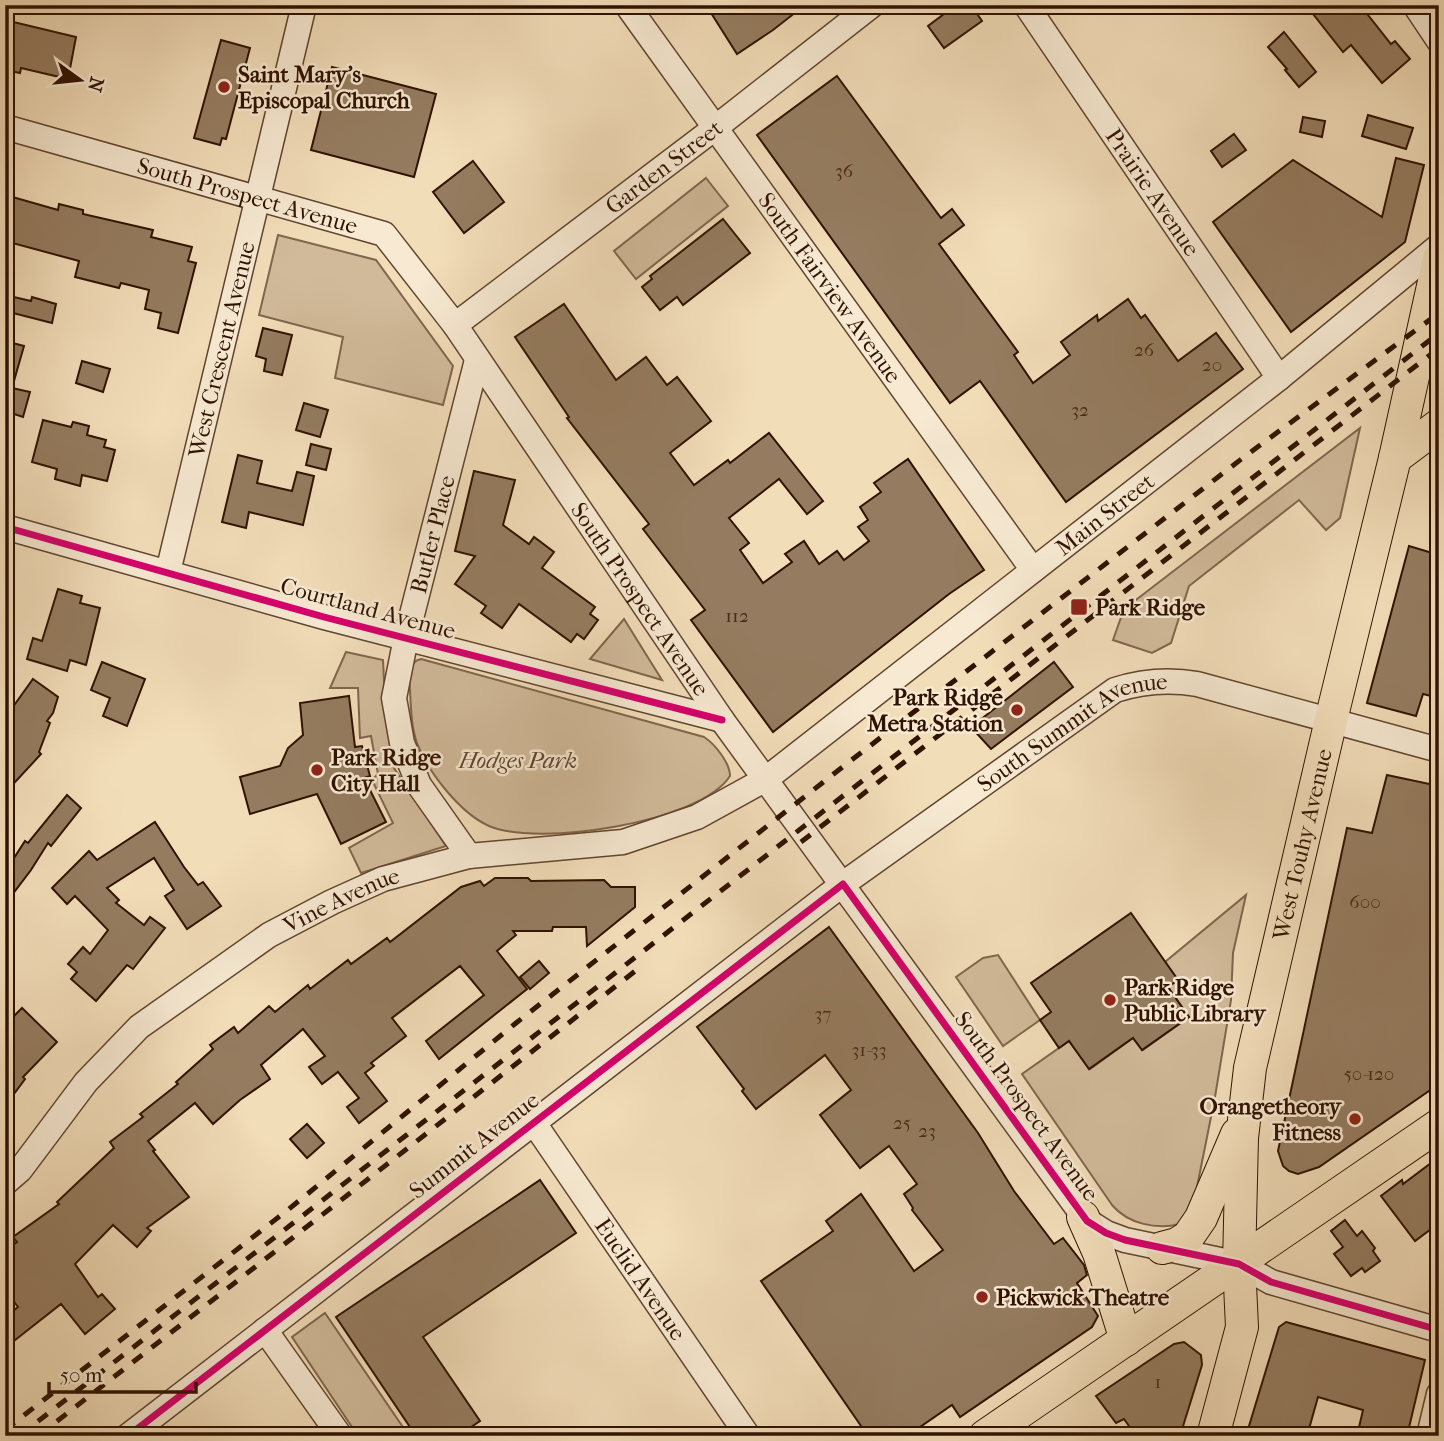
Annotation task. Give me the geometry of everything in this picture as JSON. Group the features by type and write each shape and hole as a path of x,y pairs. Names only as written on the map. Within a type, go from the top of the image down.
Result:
{"main road":[{"name":"West Touhy Avenue","path":"1213,1436 1242,1327 1239,1264 1244,1120 1250,1068 1395,458 1439,259"},
{"path":"1395,458 1439,425"},
{"path":"1161,1248 1177,1244 1188,1237 1201,1218 1244,1120"},
{"path":"985,1436 1439,1125"},
{"path":"1083,1217 1099,1253 1126,1340"}],"street":[{"name":"West Crescent Avenue","path":"168,572 304,5"},
{"name":"South Fairview Avenue","path":"627,5 1033,570"},
{"name":"Garden Street","path":"455,325 872,5"},
{"name":"Prairie Avenue","path":"1026,5 1279,378"},
{"path":"1419,11 1439,41"},
{"name":"South Prospect Avenue","path":"5,127 384,234 455,325 722,720 844,884 1083,1217 1106,1233 1125,1240 1239,1264 1271,1282 1439,1330"},
{"name":"Main Street","path":"766,779 1279,378 1439,246"},
{"name":"Butler Place","path":"469,856 419,785 402,743 394,698 406,638 477,360"},
{"name":"Courtland Avenue","path":"6,531 722,720"},
{"name":"South Summit Avenue","path":"844,884 1115,690 1138,683 1158,681 1197,684 1439,750"},
{"name":"Vine Avenue","path":"5,1183 20,1170 86,1082 139,1027 259,941 332,902 383,879 469,856 623,842 697,817 766,779"},
{"name":"Summit Avenue","path":"128,1436 844,884"},
{"name":"Euclid Avenue","path":"534,1123 748,1436"},
{"path":"265,1330 340,1436"},
{"path":"1429,1436 1439,1394"}],"green space":[{"path":"706,178 728,206 636,279 614,251"},
{"path":"278,235 376,260 453,366 443,405 335,378 343,337 259,315"},
{"path":"1360,428 1340,518 1326,530 1299,500 1189,586 1171,643 1152,653 1113,640 1124,609"},
{"path":"624,619 662,680 590,659"},
{"path":"346,652 383,660 386,721 394,768 446,846 361,873 349,848 393,823 372,780 378,774 371,736 360,738 358,688 330,688"},
{"name":"Hodges Park","path":"421,659 704,737 721,754 730,776 713,793 686,807 616,826 543,834 512,832 489,826 456,802 437,779 417,743 409,676 413,663"},
{"path":"1246,895 1233,953 1231,1000 1215,1097 1194,1202 1180,1224 1143,1224 1126,1217 1112,1205 1022,1074 1069,1041 1090,1069 1133,1038 1143,1050 1189,1017 1168,987 1178,980 1165,962"},
{"path":"998,955 1040,1020 1003,1046 956,977 983,958"},
{"path":"325,1313 409,1436 358,1436 292,1337"}],"building":[{"path":"706,5 805,5 737,54"},
{"path":"956,5 971,5 982,21 944,48 928,26"},
{"path":"1306,5 1360,5 1391,44 1395,41 1410,59 1382,83 1351,45 1343,52"},
{"path":"5,20 76,37 68,79 21,68 20,73 5,70"},
{"path":"1284,32 1316,72 1299,87 1268,47"},
{"name":"Saint Mary's Episcopal Church","path":"221,40 250,48 226,139 222,138 220,145 194,138"},
{"path":"332,67 436,94 414,177 311,150"},
{"path":"837,76 941,218 952,209 964,225 939,244 1018,352 1014,355 1033,383 1070,355 1061,342 1097,315 1098,321 1128,299 1141,318 1145,315 1178,361 1216,333 1243,369 1066,502 980,381 950,403 757,135"},
{"path":"1368,115 1413,128 1406,149 1362,136"},
{"path":"1303,117 1325,121 1322,137 1300,132"},
{"path":"1234,134 1246,150 1222,167 1211,151"},
{"path":"1396,158 1424,165 1405,242 1291,332 1213,222 1293,160 1382,217"},
{"path":"473,161 504,202 464,233 433,192"},
{"path":"9,196 58,210 59,204 83,210 83,214 153,230 151,237 192,247 188,261 196,263 178,333 158,328 161,313 145,309 149,290 121,283 119,288 75,277 79,261 5,241 5,208"},
{"path":"723,219 750,253 683,305 677,297 660,310 642,287 652,279 650,276"},
{"path":"5,295 31,301 32,297 56,304 52,323 5,311"},
{"path":"564,304 616,380 646,357 667,385 677,377 711,421 670,453 694,485 728,460 730,463 769,433 823,501 807,514 779,479 729,518 749,543 740,550 763,583 792,562 785,554 804,541 819,564 837,551 844,560 869,541 858,527 868,520 860,507 881,492 874,483 908,459 984,570 949,594 773,732 691,620 705,610 643,529 649,524 567,418 569,417 515,337"},
{"path":"263,328 292,335 282,375 264,371 266,359 256,356"},
{"path":"5,341 24,346 12,388 30,392 23,417 5,411"},
{"path":"82,361 110,369 103,392 76,383"},
{"path":"304,403 328,410 320,437 296,430"},
{"path":"43,420 71,427 73,422 89,426 87,435 106,440 104,447 115,450 107,481 82,475 80,486 55,479 57,469 32,462"},
{"path":"311,444 331,449 326,470 306,465"},
{"path":"238,455 262,461 257,483 292,491 297,472 314,476 303,525 249,512 246,528 222,522"},
{"path":"474,471 515,480 503,525 529,544 534,537 554,552 542,568 595,607 590,614 598,620 584,639 577,634 571,642 519,604 502,628 481,613 486,606 455,584 475,556 455,551"},
{"path":"1409,546 1439,555 1439,637 1430,670 1439,673 1439,698 1423,694 1416,716 1367,703"},
{"path":"58,589 82,596 80,603 100,608 86,665 70,660 67,671 27,659 33,638 42,641"},
{"path":"102,662 145,679 127,726 103,716 110,698 91,690"},
{"name":"Park Ridge Metra Station","path":"1054,662 1073,687 991,749 971,727"},
{"path":"33,679 58,697 53,713 47,721 50,723 39,752 41,754 5,793 5,718"},
{"name":"Park Ridge City Hall","path":"349,696 355,747 362,746 370,776 364,778 386,822 341,844 317,794 250,814 240,777 280,766 288,748 303,735 300,703"},
{"path":"1387,775 1439,786 1439,1084 1319,1167 1298,1174 1283,1166 1278,1151 1347,828 1372,833"},
{"path":"67,795 81,808 51,846 48,843 15,891 5,883 5,872 25,841 28,843"},
{"path":"155,822 198,885 203,882 221,906 187,929 165,896 174,890 154,858 107,888 119,900 116,903 144,925 150,917 165,928 133,969 127,965 96,1001 71,979 77,972 68,964 83,947 90,954 108,930 75,896 67,904 52,888 89,851 97,860"},
{"path":"495,878 528,878 531,881 604,880 611,887 635,887 635,907 587,946 586,927 553,927 552,931 513,931 516,935 497,951 527,989 439,1059 426,1041 484,995 460,966 392,1018 406,1036 371,1063 374,1066 365,1073 387,1101 359,1123 347,1107 359,1098 338,1072 322,1084 309,1067 325,1056 303,1029 261,1065 270,1079 240,1100 213,1124 195,1103 148,1141 189,1197 147,1228 151,1231 137,1247 113,1225 75,1264 98,1297 102,1294 115,1309 85,1334 61,1304 5,1348 5,1317 18,1307 5,1290 5,1251 17,1242 13,1237 59,1204 57,1202 114,1148 110,1142 143,1117 140,1114 178,1084 176,1082 213,1049 210,1045 234,1027 238,1033 269,1006 275,1012 308,985 310,989 348,960 351,964 387,938 390,942 461,887 480,881 484,886"},
{"name":"Park Ridge Public Library","path":"1131,913 1178,980 1168,987 1189,1017 1142,1050 1133,1038 1089,1069 1069,1041 1059,1048 1040,1020 1051,1012 1031,983"},
{"path":"829,927 978,1133 1014,1191 1054,1244 1063,1238 1084,1265 1087,1275 1077,1283 1098,1316 1092,1327 960,1417 952,1405 907,1436 868,1436 761,1281 833,1231 826,1221 861,1194 914,1271 943,1250 912,1210 904,1194 917,1184 889,1146 860,1168 820,1115 851,1090 825,1055 756,1109 697,1027"},
{"path":"539,961 549,973 530,989 520,977"},
{"path":"5,1006 15,1015 22,1008 57,1042 23,1077 25,1079 5,1106"},
{"path":"307,1124 324,1143 307,1158 290,1139"},
{"path":"1439,1157 1439,1223 1415,1241 1381,1196 1402,1180 1403,1184"},
{"path":"540,1180 576,1233 423,1337 480,1421 458,1436 416,1436 336,1317"},
{"path":"1345,1220 1357,1236 1362,1231 1375,1248 1373,1251 1380,1261 1365,1272 1362,1268 1351,1276 1334,1254 1343,1247 1331,1231"},
{"path":"1286,1322 1425,1360 1407,1436 1357,1436 1363,1410 1318,1397 1307,1436 1246,1436 1279,1327"},
{"path":"1184,1342 1201,1355 1202,1365 1180,1436 1136,1436 1124,1419 1116,1423 1096,1396 1174,1344"}],"railway":[{"path":"5,1430 289,1209 516,1023 840,769 1244,457 1439,313"},
{"path":"19,1436 1439,333"},
{"path":"801,842 1439,348"},
{"path":"38,1436 643,965"}],"cycle path":[{"path":"5,527 324,617 722,720"},
{"path":"128,1436 843,884 1087,1221 1106,1233 1125,1240 1239,1264 1271,1282 1439,1330"}],"place":[{"name":"Saint Mary's Episcopal Church","path":"224,87"},
{"name":"Park Ridge","path":"1079,607"},
{"name":"Park Ridge Metra Station","path":"1017,710"},
{"name":"Park Ridge City Hall","path":"317,770"},
{"name":"Park Ridge Public Library","path":"1110,1000"},
{"name":"Orangetheory Fitness","path":"1355,1119"},
{"name":"Pickwick Theatre","path":"982,1297"}]}
